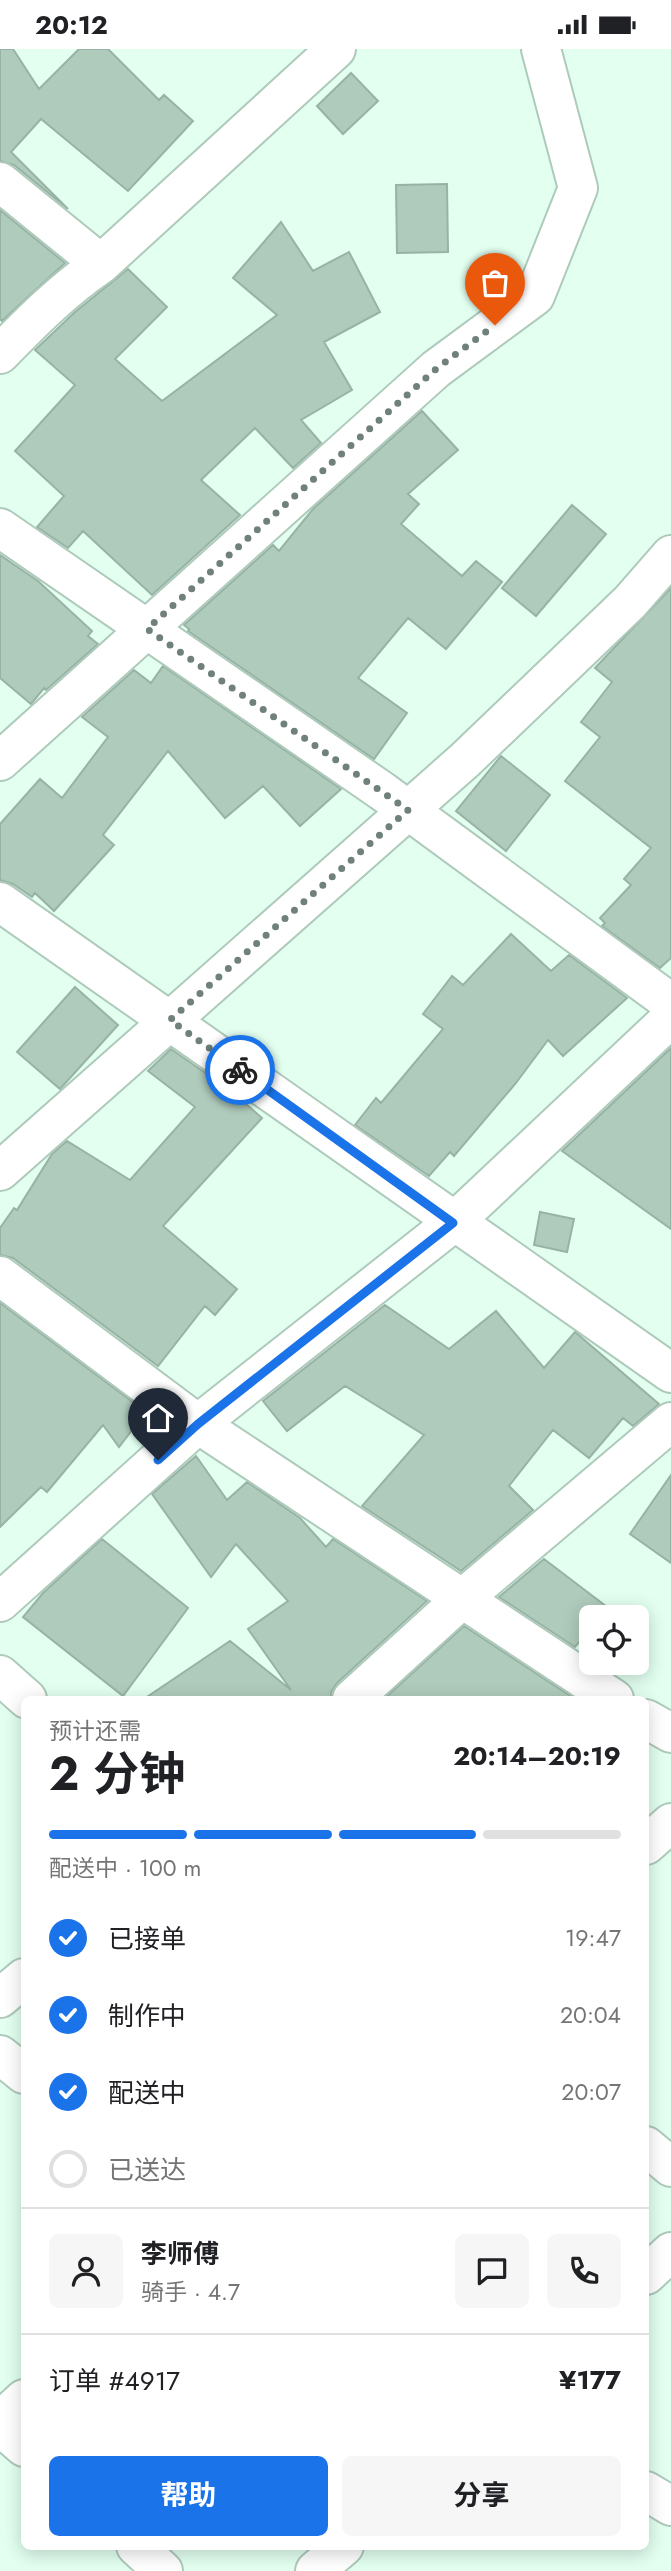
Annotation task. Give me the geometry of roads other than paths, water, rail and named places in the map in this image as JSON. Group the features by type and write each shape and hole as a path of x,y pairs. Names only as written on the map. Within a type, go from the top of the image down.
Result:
{"street":[{"path":"0,354 36,316 75,282 101,264 335,49"},
{"path":"0,761 436,369 535,296 578,188 541,49"},
{"path":"0,182 101,264"},
{"path":"0,528 408,810 671,1003"},
{"path":"0,1171 465,760 630,603 671,555"},
{"path":"0,902 453,1223 671,1373"},
{"path":"0,1602 198,1424 453,1223 671,1018"},
{"path":"0,1276 198,1424 609,1696"},
{"path":"355,1696 462,1599 671,1422"},
{"path":"0,1675 24,1696"},
{"path":"649,1721 671,1733"},
{"path":"649,1842 671,1823"},
{"path":"0,1998 21,1981"},
{"path":"0,2055 21,2072"},
{"path":"649,2149 671,2167"},
{"path":"649,2272 671,2252"},
{"path":"21,2402 0,2423 21,2444"},
{"path":"649,2493 671,2506"},
{"path":"140,2550 163,2571"},
{"path":"315,2571 339,2550"}]}
